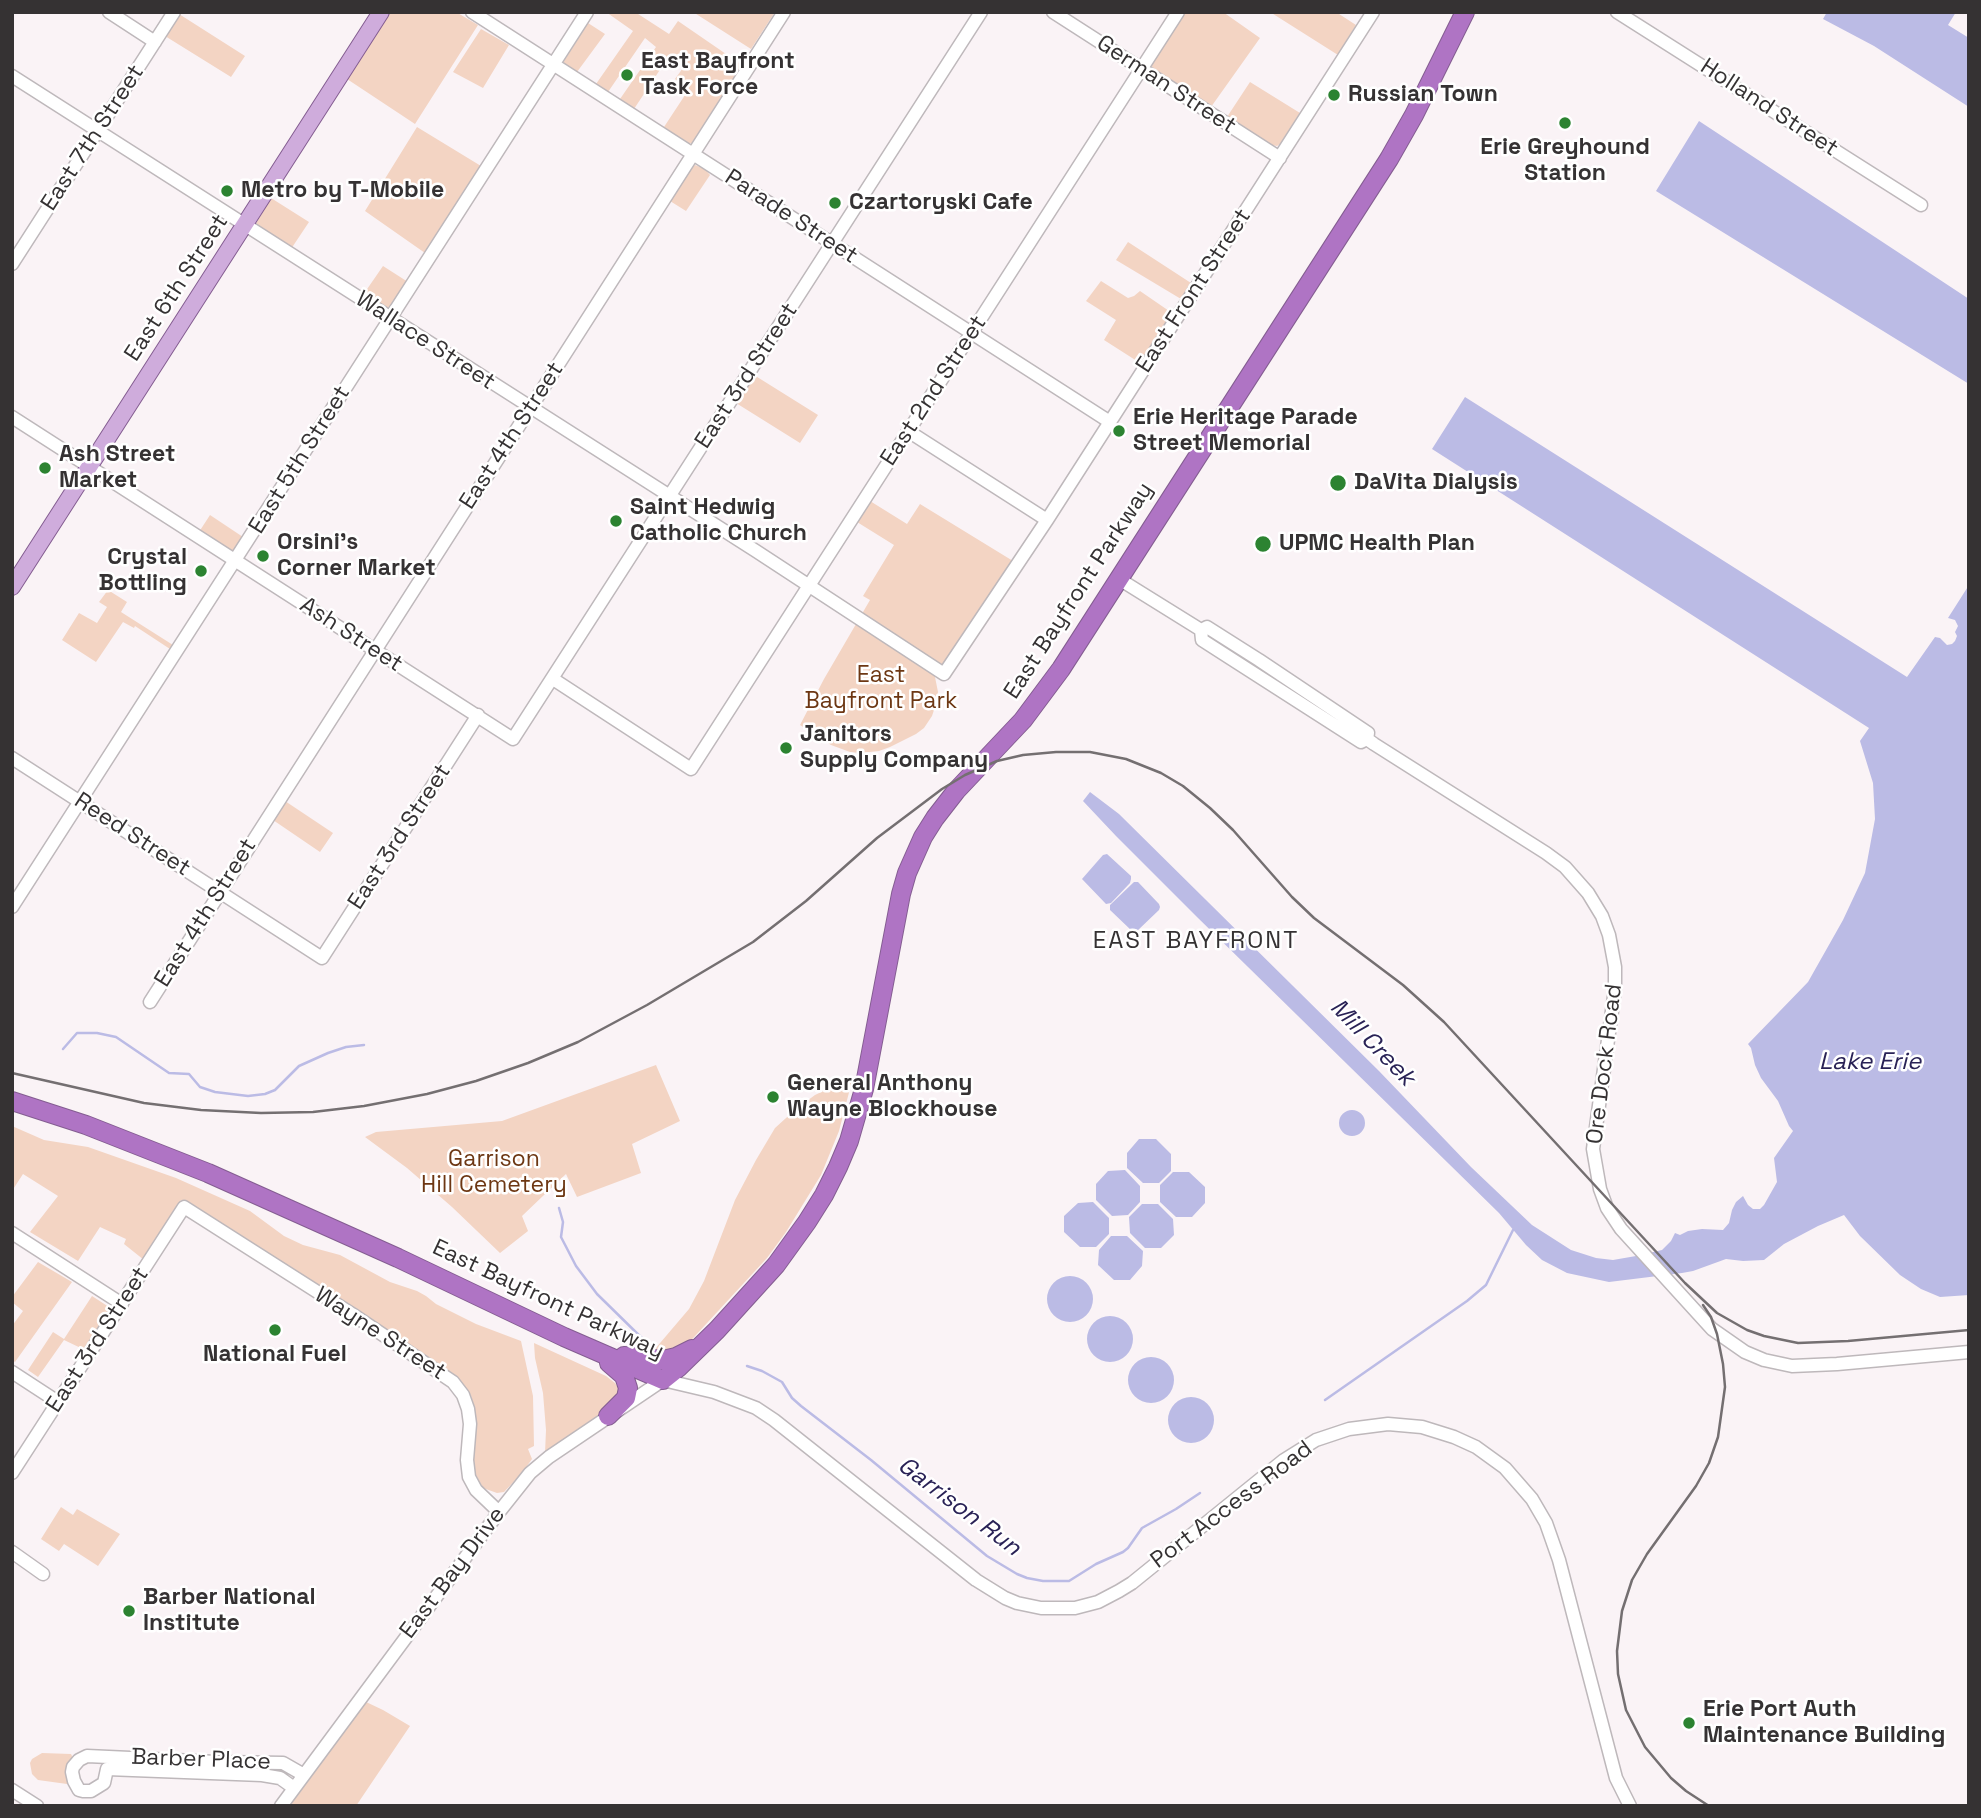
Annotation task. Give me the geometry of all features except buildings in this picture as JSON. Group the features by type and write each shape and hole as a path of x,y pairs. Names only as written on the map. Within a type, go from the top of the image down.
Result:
{"highway":[{"name":"East Bayfront Parkway","path":"12,1101 86,1125 208,1173 663,1380 707,1340 776,1265 824,1195 838,1167 849,1142 864,1089 901,894 907,873 934,818 1039,701 1389,159 1465,12"},
{"path":"586,1347 631,1358 663,1360 683,1354 707,1340"},
{"path":"586,1347 621,1372 628,1384 626,1398 608,1416"}],"main road":[{"name":"East 6th Street","path":"12,587 381,12"}],"street":[{"path":"108,12 155,42"},
{"name":"East 7th Street","path":"12,264 174,12"},
{"name":"Parade Street","path":"471,12 1110,422"},
{"name":"East 5th Street","path":"12,907 587,12"},
{"name":"East 4th Street","path":"150,1002 784,12"},
{"name":"East 3rd Street","path":"513,739 981,12"},
{"name":"German Street","path":"1053,12 1280,158"},
{"name":"East 2nd Street","path":"553,679 691,769 1178,12"},
{"name":"East Front Street","path":"944,674 1047,520 1373,12"},
{"name":"Holland Street","path":"1617,12 1921,205"},
{"name":"Wallace Street","path":"12,76 944,674"},
{"name":"Ash Street","path":"12,417 513,739"},
{"path":"908,431 1047,520"},
{"name":"Ore Dock Road","path":"1119,579 1201,630 1207,627 1259,660 1368,733 1367,739 1556,860 1588,893 1602,916 1613,951 1615,989 1593,1149 1600,1189 1612,1217 1717,1334 1745,1352 1792,1366 1969,1352"},
{"name":"East 3rd Street","path":"322,958 478,715"},
{"name":"Reed Street","path":"12,758 322,958"},
{"name":"East 3rd Street","path":"12,1473 184,1207"},
{"name":"Wayne Street","path":"184,1207 352,1314 457,1386 466,1401 469,1416 469,1477 476,1490 499,1512"},
{"path":"12,1233 122,1304"},
{"path":"12,1372 58,1402"},
{"name":"East Bay Drive","path":"281,1806 534,1468 663,1380"},
{"name":"Port Access Road","path":"663,1380 691,1385 756,1408 976,1580 1005,1598 1041,1608 1075,1608 1098,1602 1119,1591 1284,1460 1322,1438 1359,1427 1388,1424 1422,1427 1454,1437 1476,1447 1505,1468 1532,1499 1546,1523 1559,1560 1616,1778 1630,1806"},
{"path":"12,1552 43,1574"},
{"name":"Barber Place","path":"107,1769 104,1783 92,1791 79,1790 72,1777 73,1767 83,1758 96,1756 283,1763 304,1775"},
{"name":"Barber Place","path":"96,1756 107,1769 262,1775 279,1778 294,1788"},
{"path":"12,1790 37,1806"}],"green space":[{"path":"391,12 456,12 478,25 415,124 347,79"},
{"path":"606,12 635,12 669,34 678,21 742,65 692,143 685,144 664,127 689,89 675,79 685,65 669,56 634,109 620,99 656,47 645,38 608,92 596,84 633,31"},
{"path":"693,12 775,12 751,49"},
{"path":"1184,12 1223,12 1260,38 1211,107 1152,67"},
{"path":"1270,12 1336,12 1356,25 1338,55"},
{"path":"179,14 245,56 231,77 165,36"},
{"path":"588,23 605,34 577,72 564,65 564,61"},
{"path":"481,29 509,45 483,88 453,72"},
{"path":"1250,82 1300,113 1277,146 1271,145 1227,117"},
{"path":"417,127 481,166 425,253 365,211"},
{"path":"695,165 705,169 710,175 686,211 670,201"},
{"path":"271,198 309,222 291,249 255,225"},
{"path":"1128,242 1191,283 1181,299 1116,260"},
{"path":"383,266 408,282 389,310 363,295"},
{"path":"1101,281 1128,298 1140,291 1172,313 1140,363 1104,340 1116,320 1086,301"},
{"path":"754,375 818,415 800,443 736,403"},
{"name":"East Bayfront Park","path":"870,501 907,524 920,504 1013,561 935,677 938,692 935,707 924,728 890,747 860,753 831,745 800,725 870,600 863,596 894,545 857,522"},
{"path":"210,515 243,537 234,551 199,532"},
{"path":"108,590 127,602 121,612 173,645 170,649 135,626 134,628 123,622 96,662 62,640 79,613 97,623 107,607 99,602"},
{"path":"285,801 333,833 320,852 273,820"},
{"name":"Garrison Hill Cemetery","path":"656,1065 680,1121 632,1144 641,1173 577,1197 566,1174 522,1216 528,1231 500,1253 407,1168 365,1137 376,1132 502,1121"},
{"path":"853,1077 839,1131 821,1175 767,1258 683,1349 649,1356 689,1309 704,1281 735,1200 775,1128 815,1095"},
{"path":"12,1126 44,1140 88,1147 176,1178 250,1211 284,1236 303,1245 340,1255 390,1282 417,1291 476,1324 521,1341 533,1396 534,1446 528,1449 532,1459 504,1492 497,1493 483,1488 475,1473 473,1461 475,1408 471,1396 460,1380 181,1200 144,1260 124,1244 126,1239 100,1227 78,1261 30,1232 58,1196 23,1174 12,1191"},
{"path":"38,1262 72,1282 15,1362 12,1360 12,1326 23,1311 12,1302 12,1297"},
{"path":"92,1296 112,1309 85,1350 64,1340 38,1377 28,1370 53,1332 64,1339"},
{"path":"534,1343 606,1376 617,1386 621,1386 607,1410 545,1453 543,1393"},
{"path":"61,1507 73,1515 77,1509 120,1534 98,1566 64,1544 59,1551 41,1539"},
{"path":"364,1701 410,1726 356,1806 287,1806"},
{"path":"42,1753 71,1754 73,1758 67,1784 38,1780 32,1774 30,1763"}],"water":[{"path":"1827,12 1956,12 1948,25 1969,38 1969,107 1874,46 1823,19"},
{"path":"1699,121 1969,299 1969,384 1656,191"},
{"name":"Lake Erie","path":"1465,397 1907,677 1935,637 1947,645 1955,641 1958,626 1955,620 1948,618 1969,585 1969,1295 1940,1297 1921,1289 1900,1275 1860,1236 1844,1215 1784,1244 1764,1260 1726,1259 1682,1273 1609,1282 1567,1273 1542,1260 1499,1213 1197,917 1083,801 1090,792 1119,814 1379,1071 1471,1167 1532,1225 1571,1250 1613,1260 1662,1250 1675,1233 1680,1235 1702,1229 1723,1230 1729,1223 1736,1202 1743,1196 1753,1209 1760,1209 1764,1205 1777,1182 1774,1158 1793,1131 1778,1101 1761,1078 1748,1044 1808,982 1843,920 1865,873 1875,819 1873,783 1860,741 1869,728 1432,449"},
{"path":"1107,854 1131,879 1111,903 1106,904 1082,879 1103,855"},
{"path":"1134,882 1138,882 1160,907 1136,932 1110,910 1110,905"},
{"path":"1352,1110 1361,1114 1365,1123 1361,1132 1352,1136 1343,1132 1339,1123 1343,1114"},
{"path":"1139,1139 1156,1139 1171,1154 1171,1171 1159,1183 1143,1183 1127,1168 1127,1153"},
{"path":"1125,1170 1140,1186 1140,1202 1128,1215 1112,1216 1096,1200 1096,1184 1108,1171"},
{"path":"1173,1172 1189,1172 1205,1187 1205,1203 1192,1217 1176,1217 1160,1202 1160,1185"},
{"path":"1093,1202 1109,1218 1109,1234 1096,1247 1080,1247 1064,1232 1064,1216 1078,1203"},
{"path":"1142,1204 1158,1204 1173,1219 1174,1235 1161,1248 1145,1248 1130,1233 1129,1217"},
{"path":"1111,1236 1127,1236 1143,1251 1142,1266 1130,1280 1114,1280 1098,1265 1099,1250"},
{"path":"1070,1276 1086,1283 1093,1299 1086,1315 1070,1322 1054,1315 1047,1299 1054,1283"},
{"path":"1110,1316 1126,1323 1133,1339 1126,1355 1110,1362 1094,1355 1087,1339 1094,1323"},
{"path":"1151,1357 1167,1364 1174,1380 1167,1396 1151,1403 1135,1396 1128,1380 1135,1364"},
{"path":"1191,1397 1207,1404 1214,1420 1207,1436 1191,1443 1175,1436 1168,1420 1175,1404"}],"waterway":[{"name":"Garrison Run","path":"63,1049 77,1033 116,1037 169,1073 189,1074 200,1087 215,1092 248,1096 275,1090 299,1066 328,1053 364,1045"},
{"name":"Garrison Run","path":"559,1208 563,1222 561,1237 576,1266 597,1294 649,1345"},
{"name":"Garrison Run","path":"1325,1400 1486,1285 1513,1230"},
{"name":"Garrison Run","path":"747,1366 782,1382 801,1406 987,1556 1027,1578 1069,1581 1096,1564 1123,1552 1142,1528 1200,1493"}],"railway":[{"path":"12,1073 144,1103 201,1110 261,1113 313,1112 364,1106 476,1081 578,1042 647,1005 753,942 806,901 877,838 965,775 997,761 1023,755 1090,752 1126,759 1161,773 1183,786 1210,808 1314,918 1403,985 1444,1022 1685,1283 1717,1313 1747,1330 1798,1343 1969,1330"},
{"path":"1703,1305 1717,1334 1723,1364 1725,1387 1718,1437 1709,1463 1696,1486 1647,1554 1632,1580 1622,1611 1617,1651 1618,1674 1626,1710 1645,1747 1671,1778 1709,1806"}],"place":[{"name":"East Bayfront Task Force","path":"627,75"},
{"name":"Russian Town","path":"1334,95"},
{"name":"Erie Greyhound Station","path":"1565,123"},
{"name":"Metro by T-Mobile","path":"227,191"},
{"name":"Czartoryski Cafe","path":"835,203"},
{"name":"Erie Heritage Parade Street Memorial","path":"1119,431"},
{"name":"Ash Street Market","path":"45,468"},
{"name":"DaVita Dialysis","path":"1338,483"},
{"name":"Saint Hedwig Catholic Church","path":"616,521"},
{"name":"UPMC Health Plan","path":"1263,544"},
{"name":"Orsini's Corner Market","path":"263,556"},
{"name":"Crystal Bottling","path":"201,571"},
{"name":"Janitors Supply Company","path":"786,748"},
{"name":"General Anthony Wayne Blockhouse","path":"773,1097"},
{"name":"National Fuel","path":"275,1330"},
{"name":"Barber National Institute","path":"129,1611"},
{"name":"Erie Port Auth Maintenance Building","path":"1689,1723"}],"district":[{"name":"EAST BAYFRONT","path":"1196,941"}],"water label":[{"name":"Mill Creek","path":"1372,1043"}]}
